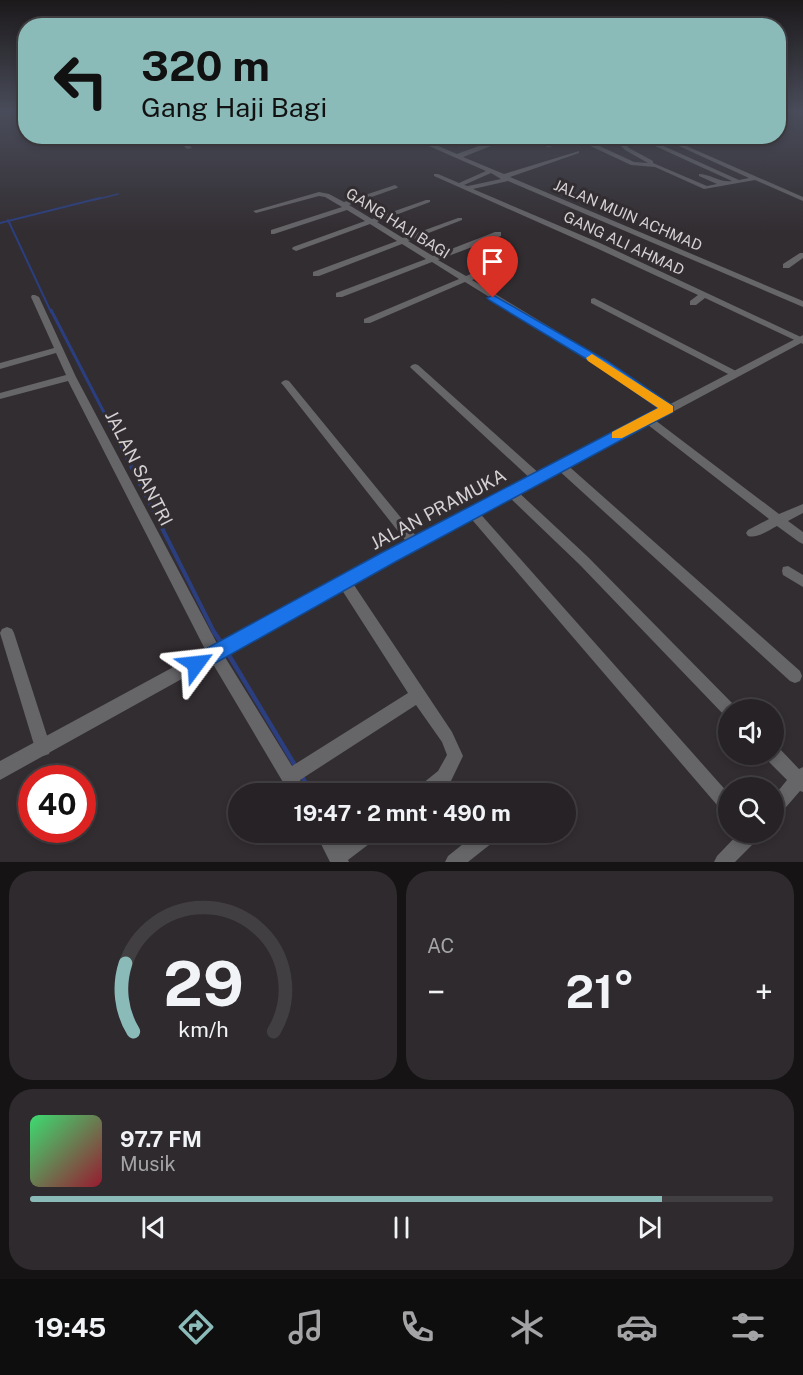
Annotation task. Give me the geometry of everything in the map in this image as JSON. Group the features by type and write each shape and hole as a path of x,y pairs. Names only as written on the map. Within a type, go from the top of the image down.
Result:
{"street":[{"name":"JALAN MUIN ACHMAD","path":"443,151 803,304"},
{"path":"456,157 472,151"},
{"path":"605,151 633,164 654,164"},
{"path":"631,151 702,188 753,179"},
{"path":"671,151 740,182"},
{"path":"693,151 803,199"},
{"path":"462,186 505,178 577,152"},
{"path":"462,186 489,171"},
{"name":"GANG ALI AHMAD","path":"436,175 802,340"},
{"path":"701,175 726,185"},
{"path":"274,232 395,187"},
{"name":"GANG HAJI BAGI","path":"256,211 319,194 327,195 603,363 668,409"},
{"path":"296,249 372,224 428,201"},
{"path":"316,274 460,219"},
{"path":"339,296 498,234"},
{"path":"786,266 803,255"},
{"path":"366,321 492,268"},
{"path":"693,303 704,295"},
{"name":"JALAN SANTRI","path":"35,297 71,377 215,654 295,773 297,783"},
{"path":"594,301 735,374"},
{"name":"JALAN PRAMUKA","path":"0,771 389,557 416,545 472,512 802,340"},
{"path":"0,366 58,350"},
{"path":"415,367 537,478"},
{"path":"2,396 71,377"},
{"path":"286,382 416,545"},
{"path":"647,419 803,539"},
{"path":"560,465 795,676"},
{"path":"511,492 584,561 718,699"},
{"path":"752,533 803,508"},
{"path":"472,512 718,793"},
{"path":"788,571 803,582"},
{"path":"345,583 447,737 455,756 444,777 437,783"},
{"path":"7,633 43,748"},
{"path":"295,773 418,694"},
{"path":"784,764 801,780 784,798"},
{"path":"332,843 343,855 358,843"},
{"path":"454,862 478,843"},
{"path":"723,862 743,843"}],"waterway":[{"path":"94,200 118,194"},
{"path":"8,221 100,198"},
{"path":"0,223 8,221"},
{"path":"8,221 51,312"},
{"path":"51,310 125,453"},
{"path":"124,452 214,632"},
{"path":"214,632 222,644"},
{"path":"227,652 296,767"},
{"path":"301,775 306,783"}],"slow traffic":[{"path":"592,358 621,375 668,409 617,435"}],"route":[{"path":"196,664 389,557 416,545 472,512 668,409 603,363 493,298"}]}
